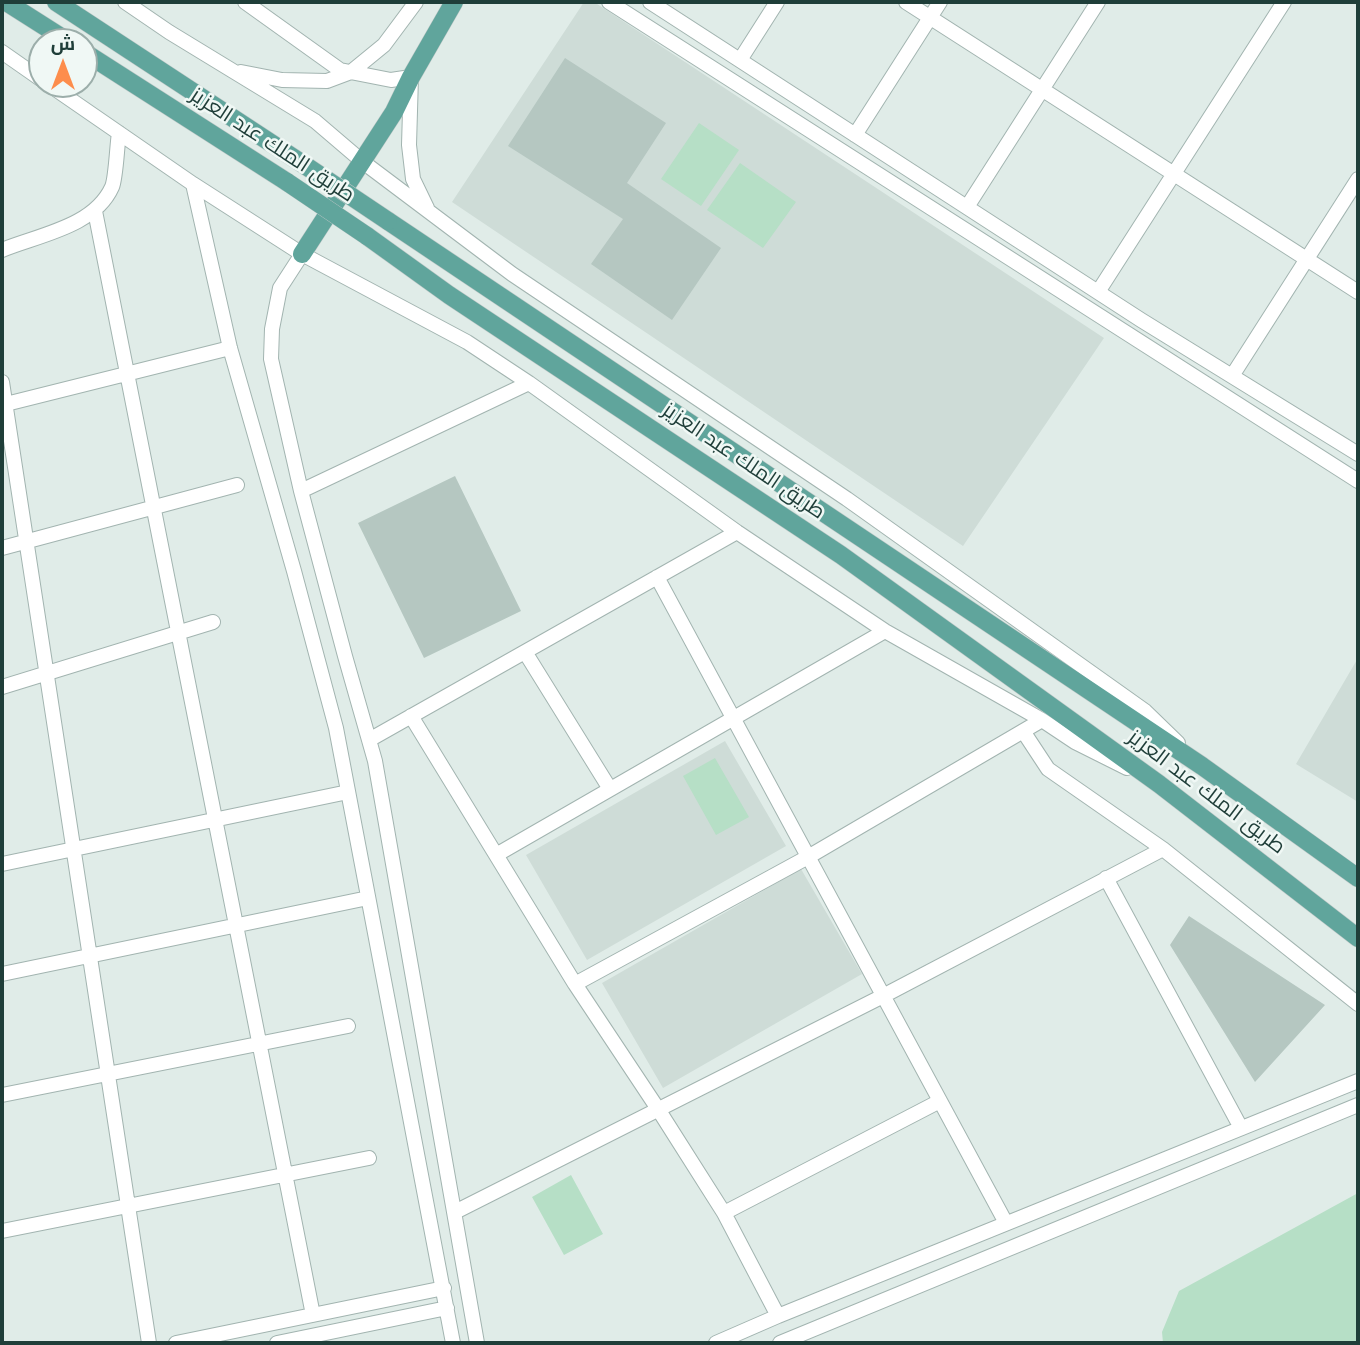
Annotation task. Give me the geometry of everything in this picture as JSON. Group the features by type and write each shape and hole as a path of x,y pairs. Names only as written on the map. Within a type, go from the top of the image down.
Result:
{"main road":[{"path":"6,2 47,28"},
{"path":"56,2 388,220 1202,766 1358,878"},
{"path":"302,254 394,113 411,77 454,2"},
{"name":"طريق الملك عبد العزيز","path":"98,61 287,182 461,303 841,555 1159,784 1358,938"}],"street":[{"path":"125,2 315,121 363,162 512,274 848,499 1145,711 1202,766"},
{"path":"245,2 340,70 391,80 411,77 409,145 413,179 429,211"},
{"path":"232,70 282,80 327,81 351,72 384,46 416,2"},
{"path":"609,2 1358,481"},
{"path":"650,2 1098,292 1358,453"},
{"path":"740,60 777,2"},
{"path":"906,2 1358,292"},
{"path":"855,135 940,2"},
{"path":"967,208 1097,2"},
{"path":"1098,292 1284,2"},
{"path":"2,52 28,70"},
{"path":"68,98 193,184 302,254 467,342 529,383 737,532 885,631 1042,720 1075,742 1159,784"},
{"path":"2,250 61,229 95,211 113,186 119,133"},
{"path":"1232,376 1358,179"},
{"path":"193,184 230,348 336,728 453,1343"},
{"path":"95,211 313,1315"},
{"path":"302,254 280,288 272,329 271,359 300,491 375,761 477,1343"},
{"path":"4,405 230,348"},
{"path":"2,382 149,1343"},
{"path":"300,491 529,383"},
{"path":"2,548 237,485"},
{"path":"369,740 737,532"},
{"path":"657,577 1006,1223"},
{"path":"2,687 213,622"},
{"path":"496,855 885,631"},
{"path":"525,652 610,789"},
{"path":"411,716 575,984 724,1213 778,1316"},
{"path":"575,984 808,858 1042,720"},
{"path":"1023,731 1048,769 1163,849 1358,1004"},
{"path":"2,864 348,792"},
{"path":"455,1212 883,996 1163,849"},
{"path":"1106,878 1241,1128"},
{"path":"2,974 368,898"},
{"path":"2,1095 348,1026"},
{"path":"716,1343 1358,1081"},
{"path":"724,1213 940,1101"},
{"path":"780,1343 1358,1105"},
{"path":"2,1231 369,1158"},
{"path":"176,1343 444,1288"},
{"path":"277,1343 447,1308"}],"shaded area":[{"path":"584,2 594,2 1104,338 963,546 452,202"},
{"path":"1358,658 1358,802 1296,764"},
{"path":"725,741 786,846 587,960 526,855"},
{"path":"801,869 862,974 663,1088 602,983"}],"green space":[{"path":"699,123 739,150 701,206 661,179"},
{"path":"740,163 796,202 763,248 707,210"},
{"path":"715,758 749,817 716,835 683,776"},
{"path":"571,1175 603,1234 564,1255 532,1197"},
{"path":"1358,1193 1358,1343 1163,1343 1162,1332 1179,1291"}],"building":[{"path":"565,58 666,123 627,183 721,248 672,320 591,264 623,219 508,146"},
{"path":"455,476 521,611 424,658 358,523"},
{"path":"1189,916 1325,1005 1255,1082 1170,945"}]}
